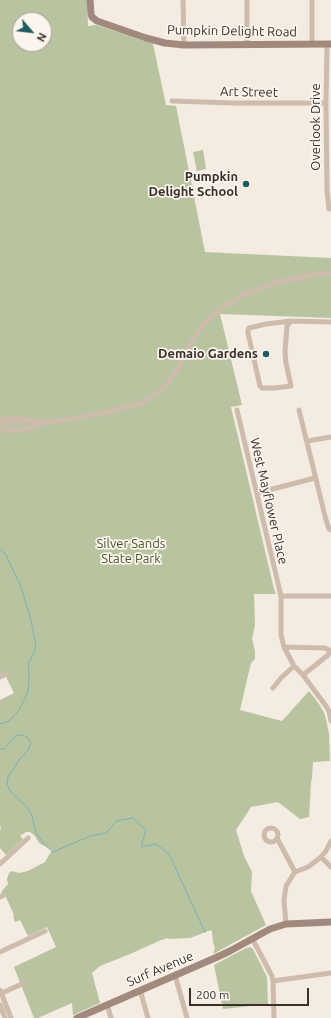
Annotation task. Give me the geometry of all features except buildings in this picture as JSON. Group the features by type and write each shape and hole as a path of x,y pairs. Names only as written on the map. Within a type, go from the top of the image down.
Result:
{"street":[{"name":"Pumpkin Delight Road","path":"90,0 91,14 97,21 158,41 184,44 329,44"},
{"path":"183,0 184,44"},
{"path":"247,0 247,44"},
{"path":"312,0 312,44"},
{"name":"Overlook Drive","path":"329,44 326,103 327,191 329,209"},
{"name":"Art Street","path":"172,101 233,103 326,103"},
{"path":"0,429 8,431 21,430 48,422 112,411 134,405 152,397 172,378 199,330 222,308 250,292 271,284 309,275 331,273"},
{"path":"291,321 287,326 285,352 291,386 265,389 262,388 260,386 248,330 252,327 291,321 331,322"},
{"name":"West Mayflower Place","path":"237,410 281,596 281,635 284,648"},
{"path":"299,410 326,520 329,529 331,530"},
{"path":"0,422 20,422 31,420 48,422"},
{"path":"307,441 331,437"},
{"path":"257,493 315,478"},
{"path":"281,596 331,596"},
{"path":"303,675 328,655 330,650 324,648 284,648 294,666 303,675 330,710 331,721"},
{"path":"273,688 294,666"},
{"path":"0,677 6,674"},
{"path":"0,864 28,838"},
{"path":"277,838 295,872"},
{"path":"286,924 284,900 286,886 295,872 308,867 321,857 331,841"},
{"path":"321,857 331,867"},
{"name":"Surf Avenue","path":"77,1018 215,958 270,928 286,924 331,922"},
{"path":"0,952 45,931"},
{"path":"252,938 273,981 274,1018"},
{"path":"273,981 331,973"},
{"path":"175,975 187,1018"},
{"path":"11,1018 0,992 26,982"},
{"path":"140,990 148,1018"},
{"path":"107,1004 111,1018"},
{"path":"0,1005 5,1018"}],"green space":[{"name":"Silver Sands State Park","path":"0,0 87,0 88,26 96,25 153,44 166,105 176,106 205,252 331,258 331,318 220,314 242,405 231,407 276,594 254,594 255,625 252,638 255,659 251,663 240,710 282,721 309,691 324,713 329,734 330,761 313,762 309,817 300,819 278,802 251,807 236,830 244,856 252,872 251,891 266,925 213,954 215,948 211,930 190,938 168,938 161,940 100,966 92,973 100,1003 73,1015 72,1003 38,1018 34,1018 14,967 56,947 47,927 28,936 20,920 15,922 14,915 5,895 1,895 2,891 8,884 7,879 9,873 12,871 19,873 28,871 45,862 52,850 39,843 35,836 30,832 26,832 20,836 23,839 6,855 0,848 0,700 14,693 4,673 0,675"},
{"path":"203,150 206,169 197,171 193,152"},
{"path":"250,947 253,949 267,977 268,1004 223,1009 214,965"}],"waterway":[{"path":"0,549 6,555 21,587 31,620 36,646 28,663 28,692 19,710 9,721 0,724"},
{"path":"0,749 4,749 16,736 22,735 27,737 31,743 28,750 19,760 8,777 7,784 10,791 27,807 32,816 36,833 44,844 53,852 90,836 106,833 116,821 133,818 146,830 141,847 156,844 169,854 205,932"}],"place":[{"name":"Pumpkin Delight School","path":"246,184"},
{"name":"Demaio Gardens","path":"266,354"}]}
